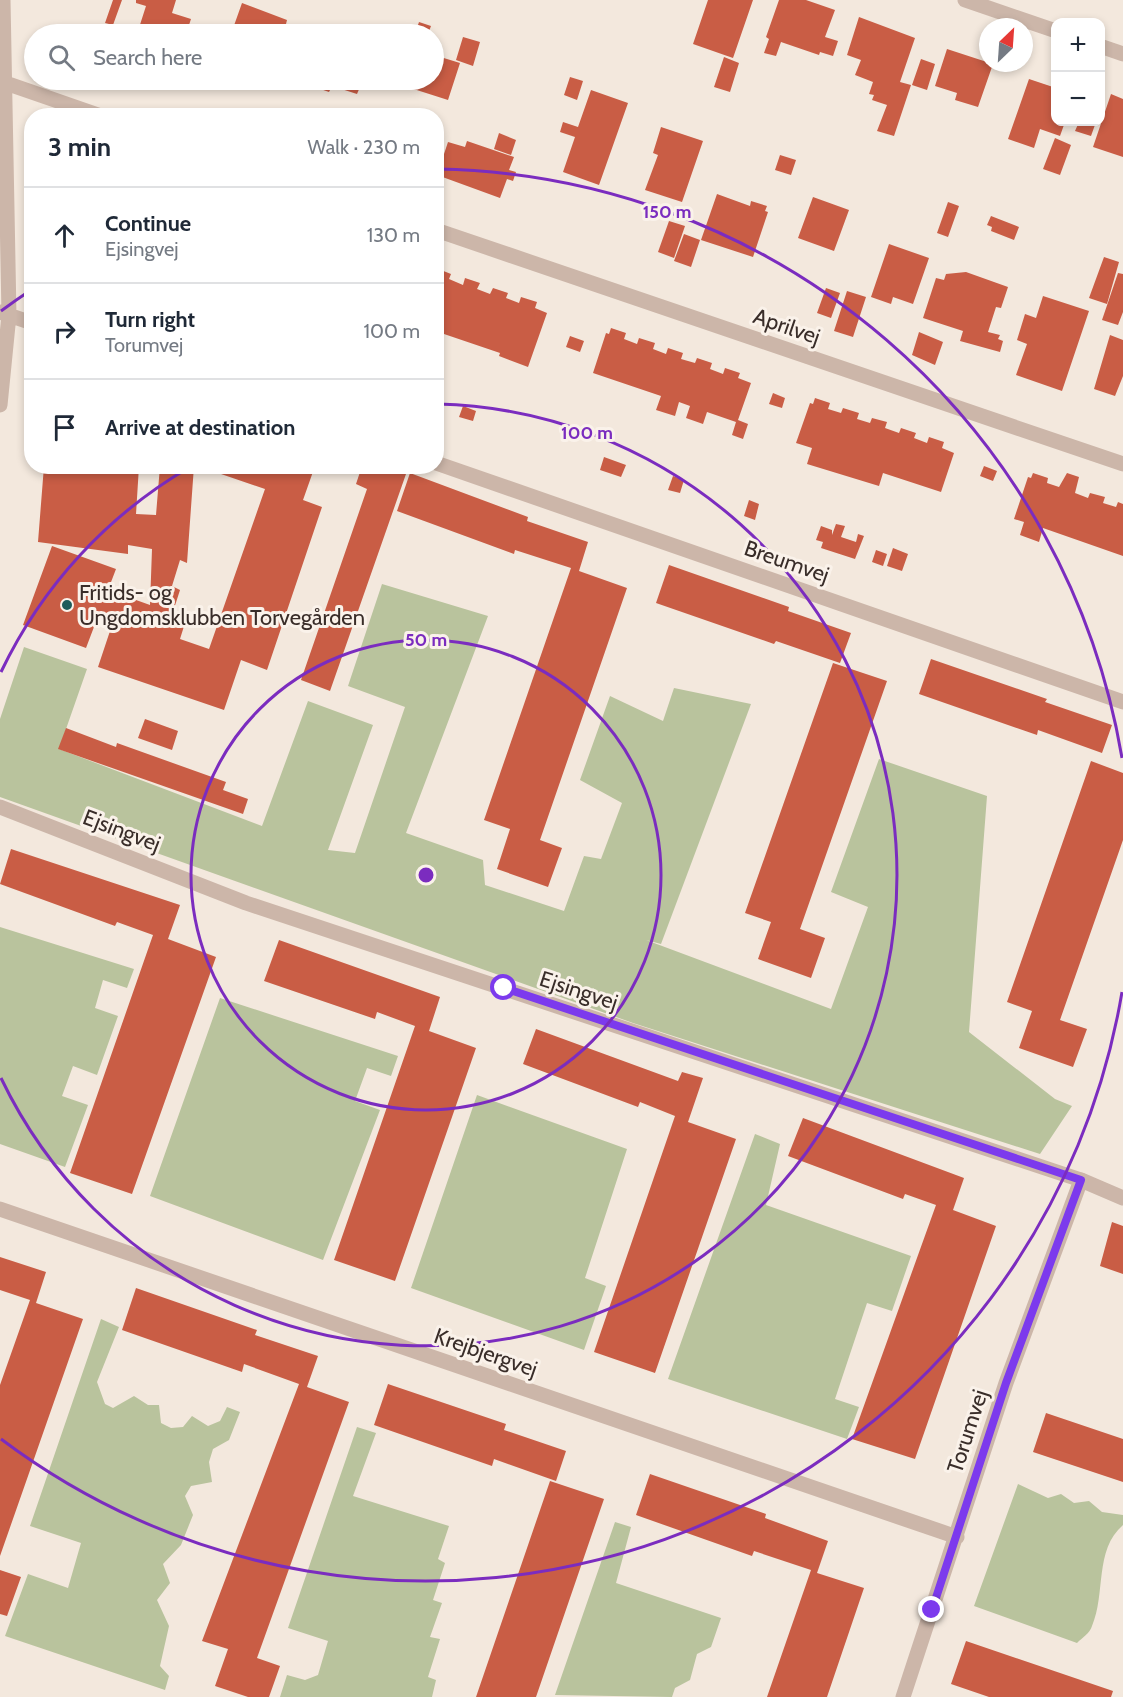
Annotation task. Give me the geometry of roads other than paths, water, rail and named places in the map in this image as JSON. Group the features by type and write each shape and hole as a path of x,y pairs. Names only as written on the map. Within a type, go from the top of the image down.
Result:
{"street":[{"path":"0,405 5,314 3,0"},
{"path":"965,0 1051,29"},
{"path":"1105,47 1123,54"},
{"path":"2,82 24,90"},
{"path":"25,90 78,108"},
{"name":"Aprilvej","path":"444,233 1123,464"},
{"path":"5,314 24,320"},
{"name":"Breumvej","path":"444,466 1123,702"},
{"name":"Ejsingvej","path":"0,807 246,903 1081,1180 1123,1198"},
{"name":"Torumvej","path":"903,1697 1006,1383 1081,1180"},
{"name":"Krejbjergvej","path":"0,1209 957,1537"}],"place":[{"name":"Fritids- og Ungdomsklubben Torvegården","path":"67,605"}]}
